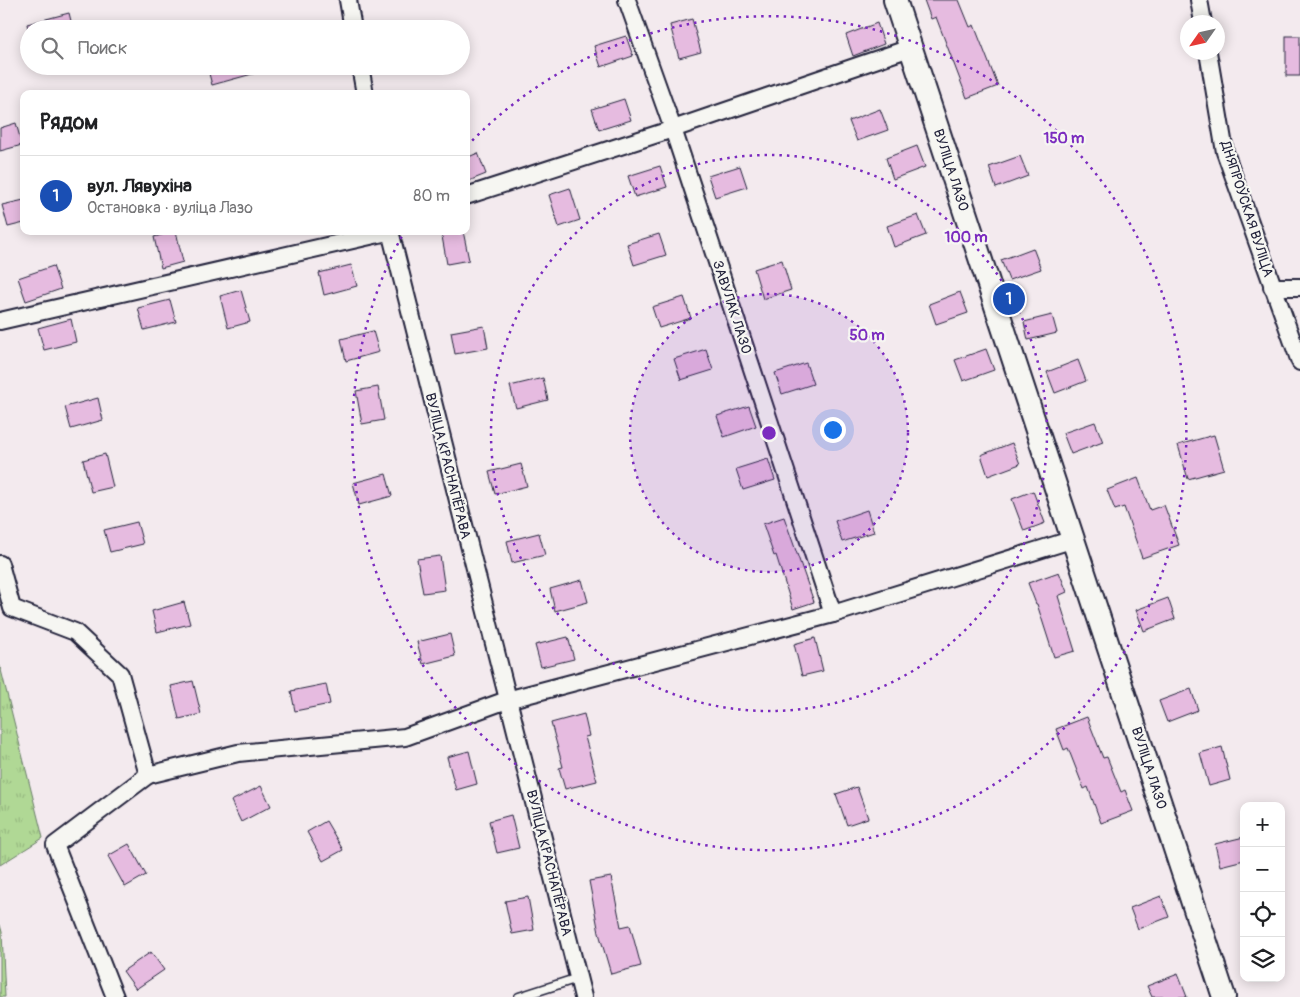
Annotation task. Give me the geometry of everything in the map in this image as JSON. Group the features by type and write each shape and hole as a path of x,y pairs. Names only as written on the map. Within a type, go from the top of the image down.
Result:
{"main road":[{"name":"ВУЛІЦА ЛАЗО","path":"894,0 1074,539 1224,997"}],"street":[{"path":"348,0 351,20"},
{"name":"ЗАВУЛАК ЛАЗО","path":"627,0 673,129 833,614"},
{"path":"1199,0 1202,15"},
{"path":"470,195 673,129 910,48"},
{"name":"ДНЯПРОЎСКАЯ ВУЛІЦА","path":"1209,60 1225,152 1300,362"},
{"path":"362,75 364,90"},
{"path":"0,321 377,235"},
{"name":"ВУЛІЦА КРАСНАПЁРАВА","path":"391,235 583,997"},
{"path":"1272,287 1300,287"},
{"path":"115,997 55,844 148,775 238,753 405,737 507,700 833,614 1074,539"},
{"path":"0,564 12,608 75,632 120,674 148,775"}],"lane":[{"path":"519,997 578,978"}],"green space":[{"path":"0,666 43,838 0,865"},
{"path":"0,925 2,932 5,997 0,997"}],"building":[{"path":"924,0 959,0 970,27 974,25 998,86 967,98 936,17 931,19"},
{"path":"69,13 71,20 42,20"},
{"path":"692,19 701,52 679,58 670,25"},
{"path":"877,23 884,44 853,56 846,35"},
{"path":"626,36 633,56 601,67 594,46"},
{"path":"1286,36 1300,36 1300,76 1286,76"},
{"path":"209,75 248,75 212,85"},
{"path":"624,99 631,120 599,130 592,109"},
{"path":"880,109 888,130 857,141 849,121"},
{"path":"16,123 20,146 0,151 0,128"},
{"path":"917,146 925,167 893,179 886,158"},
{"path":"478,153 486,174 470,180 470,156"},
{"path":"1020,156 1028,176 996,188 989,167"},
{"path":"660,166 667,187 635,197 628,176"},
{"path":"740,166 747,187 715,197 708,176"},
{"path":"570,188 580,220 559,227 549,195"},
{"path":"20,201 20,224 8,227 2,205"},
{"path":"918,215 926,235 894,247 887,226"},
{"path":"659,234 666,255 634,265 627,244"},
{"path":"177,235 183,262 161,268 154,237"},
{"path":"442,235 464,235 469,260 447,264"},
{"path":"1033,248 1041,269 1009,280 1001,260"},
{"path":"782,260 791,290 763,299 754,269"},
{"path":"351,265 357,286 324,295 319,273"},
{"path":"53,266 61,289 26,301 18,278"},
{"path":"241,290 250,322 228,328 220,296"},
{"path":"960,292 968,313 936,324 929,304"},
{"path":"684,297 691,318 659,328 652,307"},
{"path":"170,300 176,322 144,330 138,308"},
{"path":"1052,315 1057,333 1028,340 1024,322"},
{"path":"71,319 76,342 44,350 38,328"},
{"path":"484,326 488,348 455,354 451,332"},
{"path":"373,331 379,352 346,361 341,339"},
{"path":"706,349 713,370 681,380 674,359"},
{"path":"986,349 994,370 963,381 955,360"},
{"path":"1078,360 1086,381 1055,393 1047,372"},
{"path":"806,363 813,384 782,394 775,373"},
{"path":"543,378 548,400 516,408 510,386"},
{"path":"378,387 384,420 362,424 356,391"},
{"path":"98,398 103,420 71,429 65,407"},
{"path":"749,406 756,426 724,437 717,416"},
{"path":"1095,422 1103,442 1071,454 1063,433"},
{"path":"1214,435 1224,469 1188,479 1178,445"},
{"path":"1012,443 1020,464 988,476 981,455"},
{"path":"105,454 113,487 91,492 83,460"},
{"path":"768,459 775,480 743,490 736,469"},
{"path":"521,464 527,486 495,494 489,472"},
{"path":"386,474 392,496 359,505 353,483"},
{"path":"1138,478 1150,510 1164,505 1179,545 1142,558 1124,507 1115,510 1107,490"},
{"path":"1033,491 1045,523 1024,531 1012,499"},
{"path":"867,510 874,532 842,542 835,521"},
{"path":"784,517 814,602 793,609 776,555 774,556 763,524"},
{"path":"137,522 143,544 110,552 104,530"},
{"path":"539,533 545,555 512,563 507,541"},
{"path":"440,556 445,590 423,593 417,559"},
{"path":"1059,572 1067,592 1058,596 1075,651 1054,657 1037,604 1028,583"},
{"path":"582,580 588,602 555,611 550,589"},
{"path":"1168,598 1175,619 1144,631 1136,610"},
{"path":"184,602 190,624 157,632 152,611"},
{"path":"450,634 455,656 423,664 417,642"},
{"path":"568,637 574,659 541,667 535,645"},
{"path":"815,638 823,671 802,676 794,644"},
{"path":"193,681 201,714 179,719 171,686"},
{"path":"326,684 330,704 295,711 291,691"},
{"path":"1191,689 1198,710 1167,722 1159,701"},
{"path":"584,714 589,736 585,737 597,781 565,789 559,768 563,767 551,723"},
{"path":"1087,717 1103,758 1107,757 1121,792 1125,790 1133,811 1101,823 1088,787 1084,789 1068,748 1064,750 1056,729"},
{"path":"1222,747 1230,780 1209,786 1200,753"},
{"path":"469,751 477,784 456,790 447,757"},
{"path":"261,786 271,806 241,822 231,801"},
{"path":"857,787 868,818 847,825 836,794"},
{"path":"511,815 519,848 497,853 489,821"},
{"path":"326,821 343,850 323,861 307,832"},
{"path":"1240,838 1240,861 1220,866 1215,844"},
{"path":"129,844 146,875 125,887 108,856"},
{"path":"611,877 621,927 630,925 641,966 611,974 599,933 589,881"},
{"path":"1161,896 1169,917 1138,929 1130,908"},
{"path":"528,897 534,930 512,934 505,901"},
{"path":"151,952 164,970 136,989 123,971"},
{"path":"1178,974 1187,997 1152,997 1147,986"}],"place":[{"name":"вул. Лявухіна","path":"1009,299"}]}
